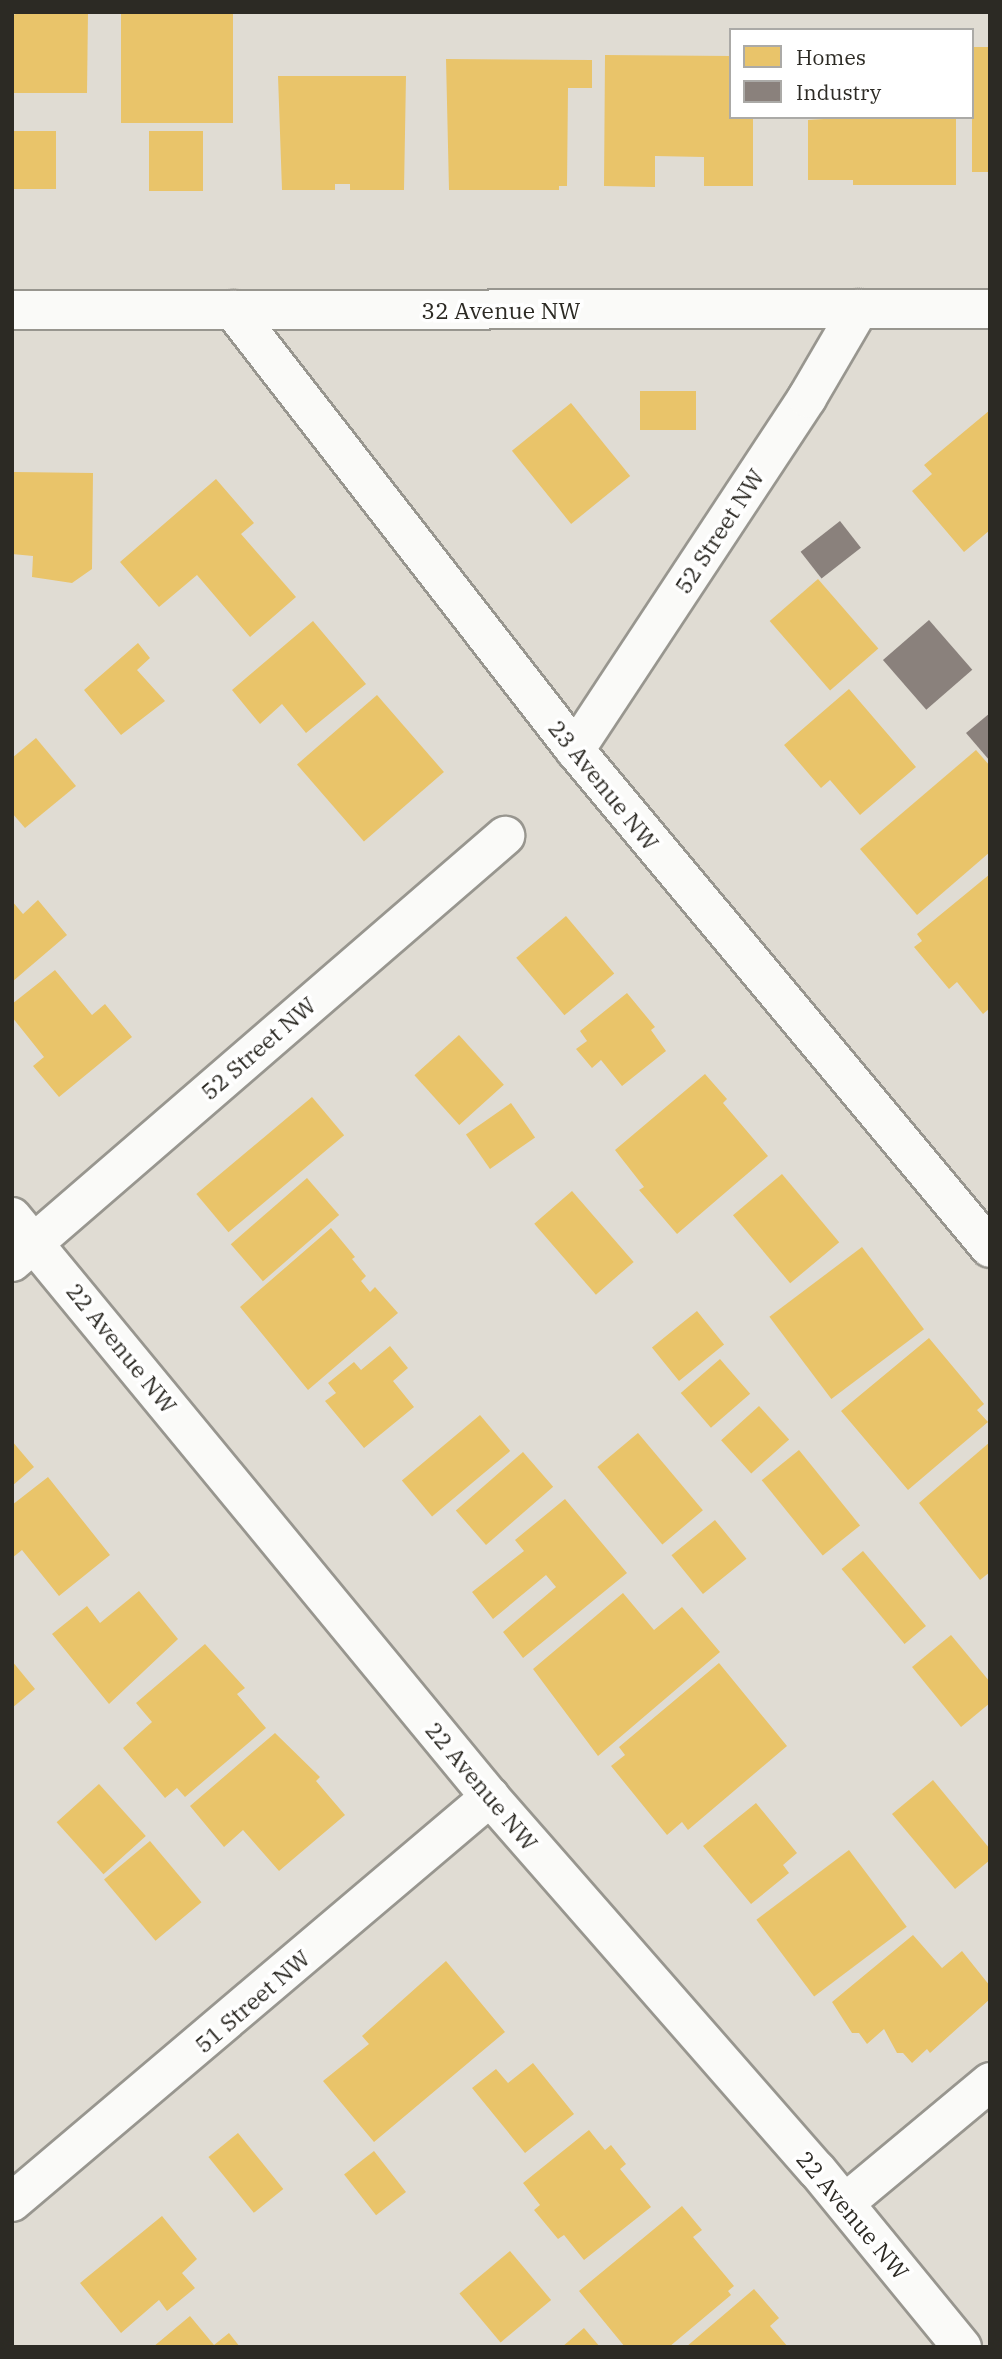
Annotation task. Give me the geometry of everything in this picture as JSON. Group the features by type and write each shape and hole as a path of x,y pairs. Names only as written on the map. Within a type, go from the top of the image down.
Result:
{"street":[{"name":"52 Street NW","path":"575,750 814,387 859,309"},
{"name":"32 Avenue NW","path":"12,310 990,309"},
{"name":"23 Avenue NW","path":"233,310 575,750 990,1248"},
{"name":"52 Street NW","path":"20,1241 505,836"},
{"name":"22 Avenue NW","path":"20,1241 490,1797 845,2203 962,2347"},
{"name":"51 Street NW","path":"12,2202 490,1797"},
{"path":"845,2203 990,2082"}],"building: Homes":[{"path":"25,12 88,12 87,93 12,93 12,15"},
{"path":"121,12 233,12 233,123 121,123"},
{"path":"974,47 990,47 990,172 972,172"},
{"path":"605,55 729,56 729,119 753,119 753,186 704,186 704,157 655,156 655,187 604,186"},
{"path":"446,59 592,60 592,88 568,88 567,186 559,186 559,190 449,190"},
{"path":"278,76 406,76 404,190 350,190 350,184 335,184 335,190 282,190"},
{"path":"956,119 956,185 853,185 853,180 808,180 808,120"},
{"path":"12,131 56,131 56,189 12,189"},
{"path":"149,131 203,131 203,191 149,191"},
{"path":"640,391 696,391 696,430 640,430"},
{"path":"571,403 630,476 571,524 512,451"},
{"path":"990,410 990,530 964,552 912,491 932,474 924,465"},
{"path":"14,472 93,473 92,569 72,583 32,577 33,556 12,554"},
{"path":"216,479 254,523 241,534 296,597 250,637 197,575 159,607 120,562"},
{"path":"818,579 878,648 830,690 770,621"},
{"path":"313,621 366,684 306,733 282,704 260,724 232,690"},
{"path":"138,643 150,658 137,670 165,701 121,735 84,690"},
{"path":"849,689 916,767 860,815 830,780 821,788 784,745"},
{"path":"377,695 444,772 364,842 297,765"},
{"path":"36,738 76,786 25,828 12,813 12,758"},
{"path":"976,750 990,766 990,852 917,915 860,849"},
{"path":"990,874 990,1008 983,1014 957,982 949,989 914,947 922,941 917,934"},
{"path":"38,900 67,935 12,982 12,901 23,914"},
{"path":"566,916 614,973 564,1015 516,958"},
{"path":"55,970 92,1015 105,1004 132,1037 59,1097 33,1066 44,1057 12,1017 12,1004"},
{"path":"627,993 655,1027 651,1030 666,1051 622,1086 601,1060 592,1068 576,1049 587,1041 580,1031"},
{"path":"459,1035 504,1085 459,1125 414,1075"},
{"path":"705,1074 727,1099 723,1103 768,1156 677,1234 639,1190 644,1187 615,1150"},
{"path":"312,1097 344,1135 228,1232 196,1194"},
{"path":"511,1103 535,1137 490,1169 466,1135"},
{"path":"782,1174 839,1242 790,1283 733,1215"},
{"path":"307,1178 339,1215 263,1281 231,1244"},
{"path":"572,1191 634,1262 596,1295 534,1224"},
{"path":"331,1228 355,1257 352,1259 366,1276 361,1281 370,1292 375,1287 398,1313 308,1390 240,1307"},
{"path":"862,1247 924,1329 831,1399 769,1317"},
{"path":"697,1311 724,1344 679,1381 652,1348"},
{"path":"929,1338 984,1404 977,1410 988,1422 908,1490 841,1411"},
{"path":"390,1346 408,1368 393,1381 414,1407 364,1448 325,1401 336,1393 328,1383 354,1362 361,1370"},
{"path":"720,1359 750,1394 711,1428 681,1393"},
{"path":"759,1406 789,1439 751,1474 721,1440"},
{"path":"480,1415 510,1451 432,1517 402,1481"},
{"path":"638,1433 703,1510 662,1544 597,1467"},
{"path":"12,1441 34,1467 12,1486"},
{"path":"990,1442 990,1572 980,1580 919,1503"},
{"path":"799,1450 860,1525 823,1556 762,1480"},
{"path":"523,1452 553,1487 486,1545 456,1510"},
{"path":"48,1477 110,1555 59,1596 22,1550 12,1558 12,1505"},
{"path":"565,1499 627,1573 523,1658 503,1632 556,1587 546,1575 493,1619 472,1592 524,1551 515,1540"},
{"path":"715,1520 746,1559 703,1594 671,1555"},
{"path":"863,1551 926,1626 905,1644 842,1569"},
{"path":"139,1591 178,1639 109,1704 52,1634 87,1606 100,1623"},
{"path":"623,1593 654,1630 682,1607 720,1652 598,1756 533,1669"},
{"path":"951,1635 990,1682 990,1703 961,1727 912,1667"},
{"path":"205,1644 245,1688 237,1694 266,1728 185,1797 177,1788 165,1798 123,1748 152,1722 136,1703"},
{"path":"12,1661 35,1689 12,1708"},
{"path":"719,1663 787,1746 688,1830 682,1822 667,1835 611,1766 625,1755 619,1747"},
{"path":"275,1733 320,1777 316,1781 345,1815 279,1871 243,1830 224,1847 190,1806"},
{"path":"933,1780 990,1849 990,1860 955,1889 892,1814"},
{"path":"99,1784 146,1836 103,1874 57,1822"},
{"path":"756,1803 797,1853 783,1865 789,1873 751,1904 703,1846"},
{"path":"150,1841 201,1902 155,1941 104,1880"},
{"path":"849,1850 907,1927 814,1996 756,1920"},
{"path":"913,1935 942,1968 962,1951 990,1986 990,1999 930,2053 927,2049 912,2063 903,2053 897,2053 884,2029 867,2044 859,2033 852,2033 832,2002"},
{"path":"446,1961 505,2032 374,2142 323,2081 369,2044 362,2036"},
{"path":"533,2063 574,2114 525,2153 472,2088 496,2069 508,2083"},
{"path":"589,2130 605,2150 611,2145 626,2164 620,2169 651,2207 584,2260 564,2235 558,2239 534,2210 540,2205 523,2183"},
{"path":"238,2133 283,2189 254,2213 208,2157"},
{"path":"374,2151 406,2192 376,2215 344,2174"},
{"path":"682,2206 702,2230 693,2237 734,2286 728,2291 731,2295 669,2347 625,2347 579,2291"},
{"path":"162,2216 197,2259 182,2273 195,2288 167,2311 159,2300 121,2333 80,2283"},
{"path":"510,2251 551,2300 501,2342 459,2293"},
{"path":"754,2289 779,2318 770,2326 788,2347 686,2347"},
{"path":"190,2316 214,2345 229,2333 240,2347 153,2347"},
{"path":"584,2328 600,2347 562,2347"}],"building: Industry":[{"path":"840,521 861,548 822,579 801,552"},
{"path":"929,620 972,670 926,710 883,660"},
{"path":"990,713 990,761 966,733"}]}
